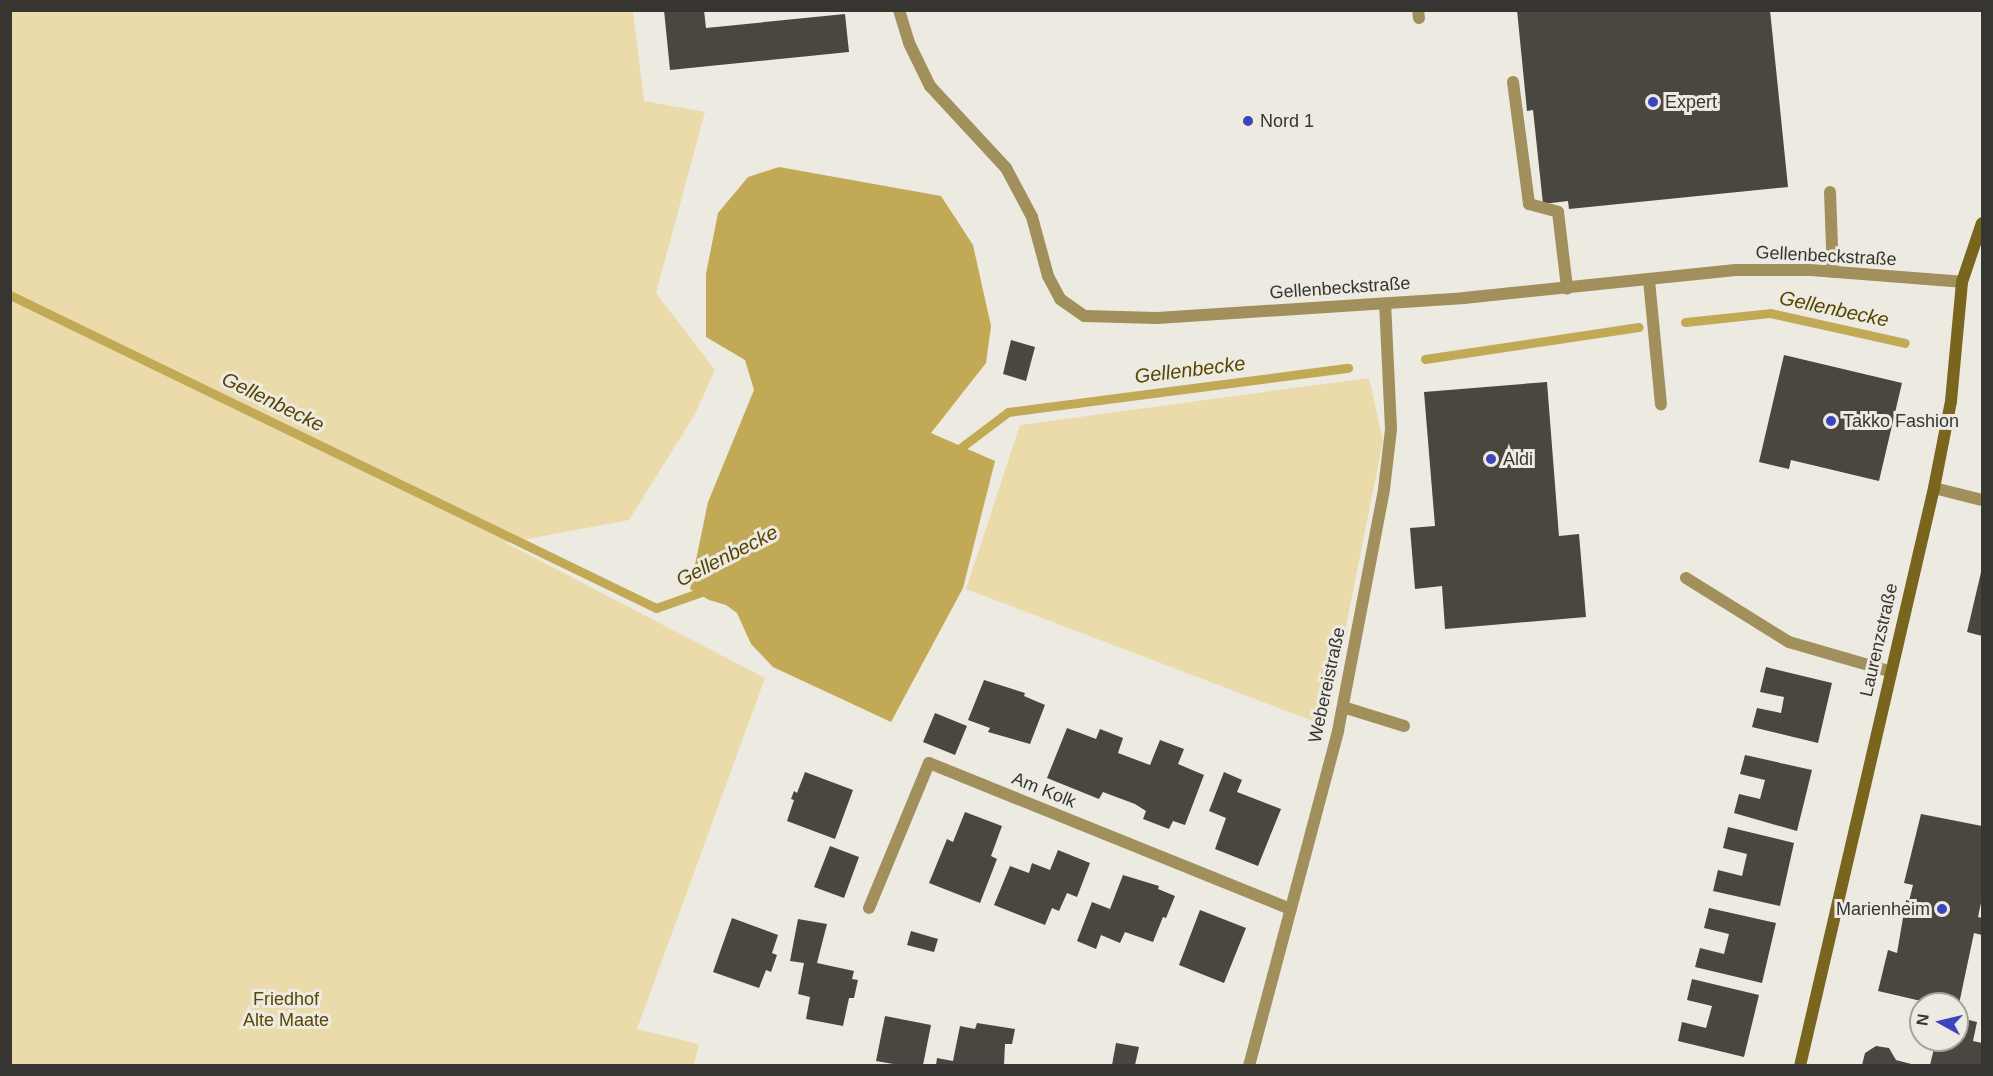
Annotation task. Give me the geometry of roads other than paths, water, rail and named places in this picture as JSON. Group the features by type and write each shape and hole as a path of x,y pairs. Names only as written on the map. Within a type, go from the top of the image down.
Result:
{"street":[{"name":"Gellenbeckstraße","path":"898,10 909,44 930,86 1006,168 1032,217 1048,276 1060,298 1084,316 1157,318 1385,304 1736,270 1833,272 1962,282"},
{"path":"1513,81 1529,204 1558,212 1567,288"},
{"path":"1830,192 1833,272"},
{"name":"Laurenzstraße","path":"1800,1065 1889,671 1934,488 1951,401 1962,282 1983,223"},
{"path":"1649,280 1661,405"},
{"name":"Webereistraße","path":"1250,1065 1343,707 1384,489 1391,429 1385,304"},
{"path":"1934,488 1983,500"},
{"path":"1686,578 1789,642 1889,671"},
{"path":"1343,707 1404,726"},
{"name":"Am Kolk","path":"869,908 928,764 1291,909"}],"water":[{"path":"779,167 941,196 973,245 991,326 986,363 931,433 995,461 963,588 891,722 773,667 751,644 737,613 726,605 709,600 690,589 708,502 754,390 745,360 706,337 706,274 718,213 748,177"}],"waterway":[{"name":"Gellenbecke","path":"10,295 656,608 710,589"},
{"name":"Gellenbecke","path":"1685,322 1770,313 1905,343"},
{"name":"Gellenbecke","path":"1425,359 1639,327"},
{"name":"Gellenbecke","path":"955,452 1008,412 1348,368"}],"place":[{"name":"Expert","path":"1653,102"},
{"name":"Nord 1","path":"1248,121"},
{"name":"Takko Fashion","path":"1831,421"},
{"name":"Aldi","path":"1491,459"},
{"name":"Marienheim","path":"1942,909"}],"park label":[{"name":"Friedhof Alte Maate","path":"286,1010"}]}
